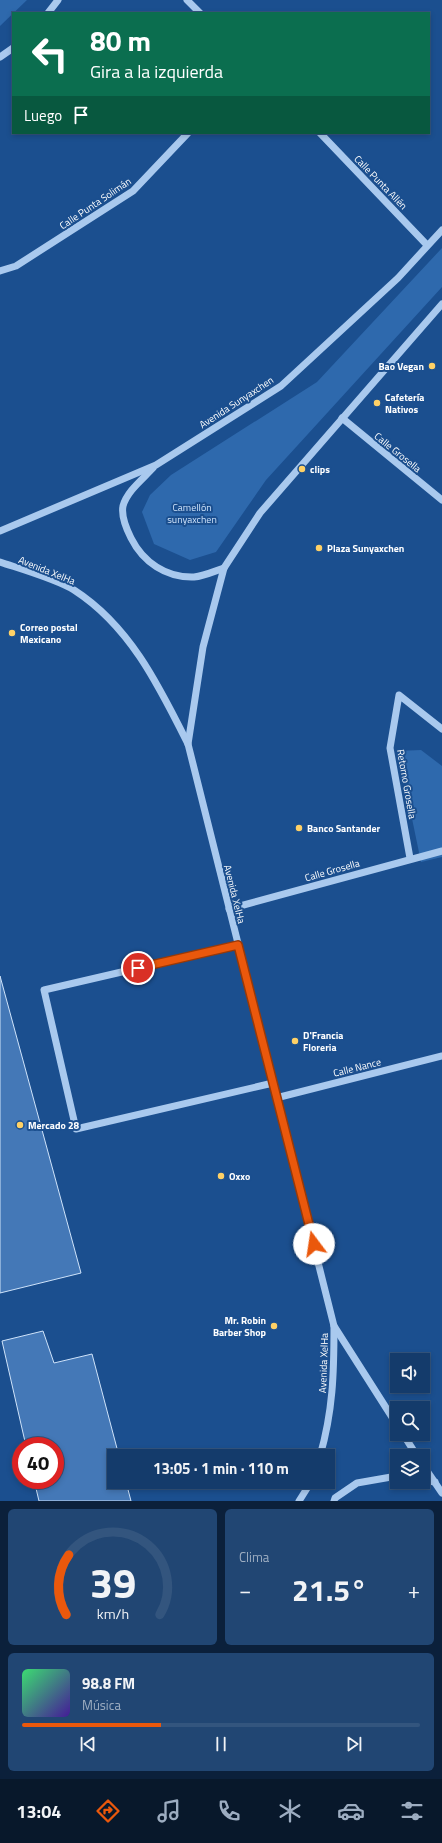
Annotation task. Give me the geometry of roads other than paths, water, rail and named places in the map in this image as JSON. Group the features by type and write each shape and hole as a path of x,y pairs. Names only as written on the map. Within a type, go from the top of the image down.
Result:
{"street":[{"path":"49,12 58,0"},
{"path":"187,0 199,12"},
{"path":"0,57 12,49"},
{"name":"Calle Punta Solimán","path":"0,271 16,266 133,191 187,134"},
{"name":"Calle Punta Allén","path":"321,134 427,245"},
{"name":"Avenida Sunyaxchen","path":"0,531 156,466 282,386 398,278 442,230"},
{"path":"188,744 203,647 224,568 260,513 442,304"},
{"name":"Calle Grosella","path":"342,418 442,500"},
{"path":"156,466 130,492 122,507 126,528 137,549 155,568 178,576 195,577 224,568"},
{"name":"Avenida XelHa","path":"0,562 72,590 104,612 138,652 163,692 188,744 334,1326 334,1378 329,1427 322,1449"},
{"name":"Retorno Grosella","path":"410,858 390,748 399,695 442,728"},
{"name":"Calle Grosella","path":"229,909 410,858 442,851"},
{"path":"238,945 44,990 76,1129 273,1083"},
{"name":"Calle Nance","path":"276,1098 442,1056"},
{"path":"334,1326 390,1414"},
{"path":"430,1475 442,1493"},
{"path":"334,1501 335,1498 357,1483 390,1477"},
{"path":"430,1481 435,1482"},
{"path":"299,1501 307,1489"}],"place":[{"name":"Bao Vegan","path":"432,366"},
{"name":"Cafetería Nativos","path":"377,403"},
{"name":"clips","path":"302,469"},
{"name":"Plaza Sunyaxchen","path":"319,548"},
{"name":"Correo postal Mexicano","path":"12,633"},
{"name":"Banco Santander","path":"299,828"},
{"name":"D'Francia Floreria","path":"295,1041"},
{"name":"Mercado 28","path":"20,1125"},
{"name":"Oxxo","path":"221,1176"},
{"name":"Mr. Robin Barber Shop","path":"274,1326"}],"park label":[{"name":"Camellón sunyaxchen","path":"192,512"}]}
